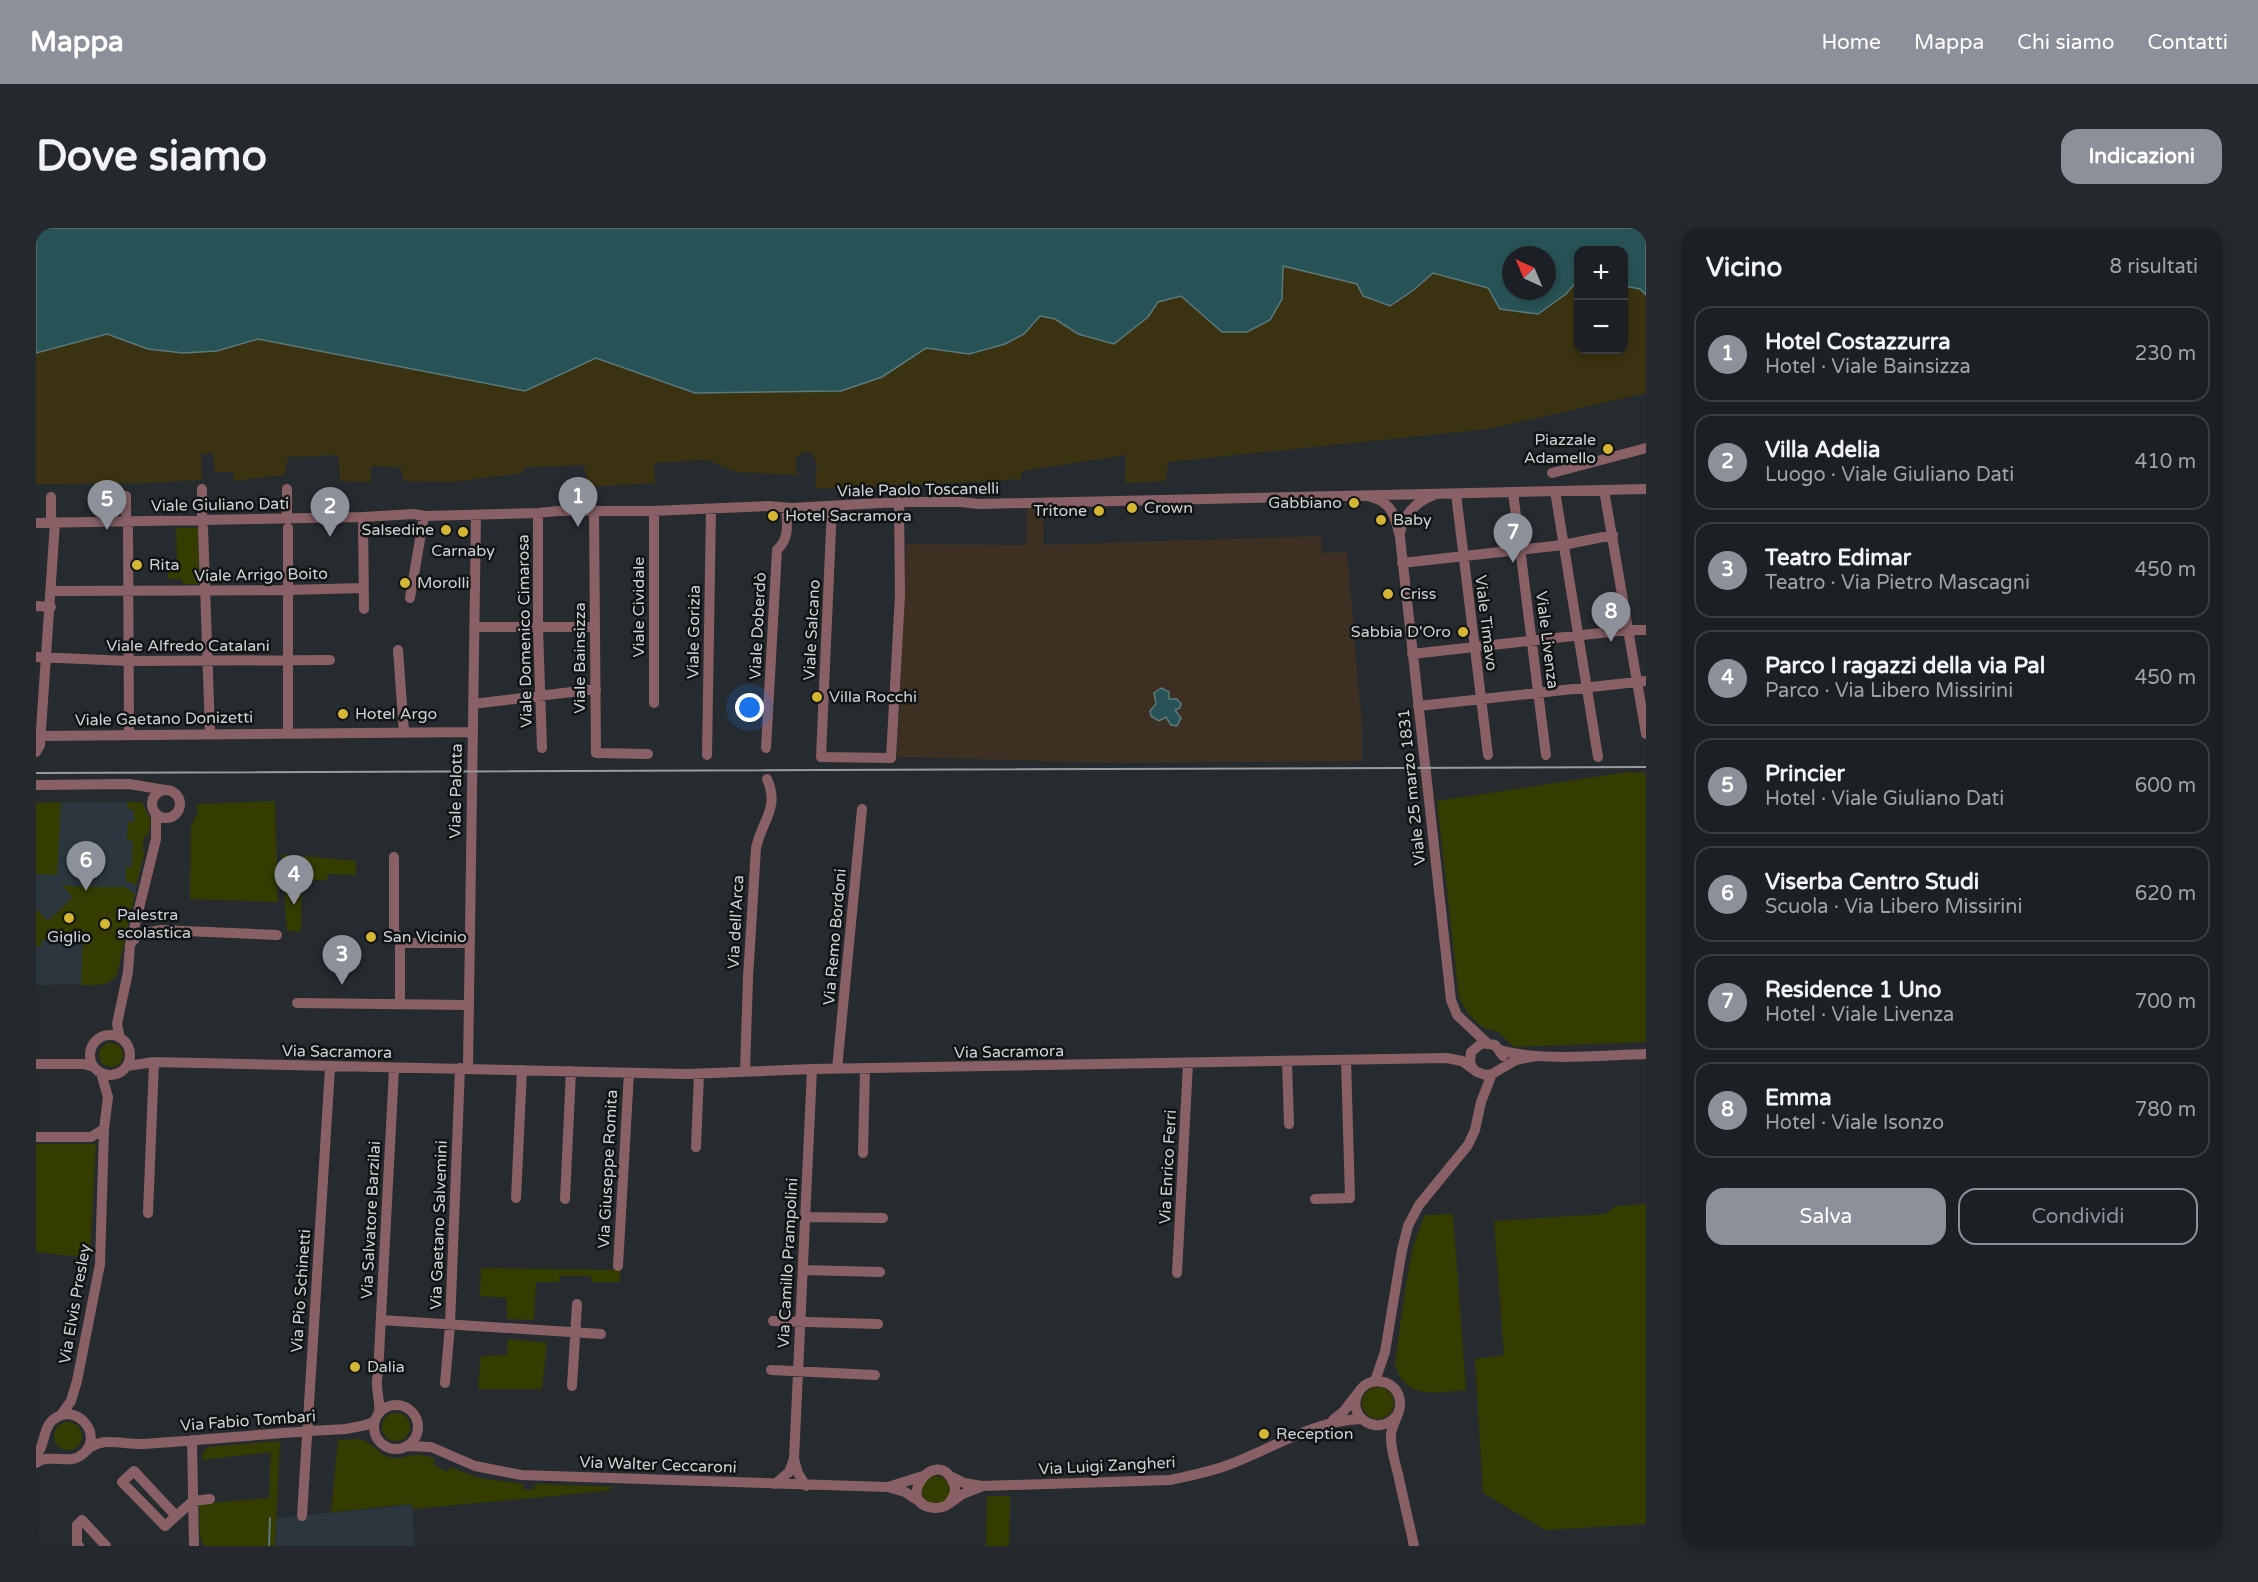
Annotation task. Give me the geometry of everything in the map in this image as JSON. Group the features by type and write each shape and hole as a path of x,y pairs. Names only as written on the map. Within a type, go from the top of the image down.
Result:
{"street":[{"path":"1552,473 1646,448"},
{"path":"202,489 210,733"},
{"path":"287,489 288,732"},
{"name":"Viale Paolo Toscanelli","path":"476,514 594,510 654,511 769,506 786,508 899,502 979,504 1646,489"},
{"path":"1604,490 1628,630 1642,681 1646,734"},
{"name":"Viale Livenza","path":"1513,492 1546,755"},
{"path":"1555,492 1598,757"},
{"path":"1392,510 1391,502 1394,496 1402,494 1413,502 1410,512"},
{"name":"Viale Timavo","path":"1455,494 1488,755"},
{"name":"Viale Paolo Toscanelli","path":"1362,495 1380,500 1402,516 1426,498 1434,495"},
{"path":"126,496 129,735"},
{"path":"36,752 40,736 41,658 52,591 51,497"},
{"name":"Viale Salcano","path":"832,506 821,757 891,758 900,572 899,502"},
{"name":"Viale Doberdò","path":"766,748 777,550 782,546 787,534 786,508"},
{"name":"Viale Gorizia","path":"707,754 711,509"},
{"name":"Viale Bainsizza","path":"594,510 596,753 648,754"},
{"name":"Viale 25 marzo 1831","path":"1392,510 1400,537"},
{"name":"Viale Cividale","path":"654,511 654,703"},
{"name":"Viale 25 marzo 1831","path":"1410,512 1401,526 1402,563 1451,1000 1457,1015 1486,1042"},
{"name":"Viale Domenico Cimarosa","path":"538,513 538,628 542,748"},
{"name":"Viale Giuliano Dati","path":"36,523 127,525 287,523 414,514 424,516 476,514"},
{"name":"Viale Palotta","path":"464,1068 468,1005 476,514"},
{"path":"410,598 424,516"},
{"path":"363,517 364,609"},
{"path":"1402,563 1520,551 1613,535"},
{"name":"Viale Arrigo Boito","path":"52,591 363,588"},
{"path":"36,606 51,607"},
{"path":"474,627 595,627"},
{"path":"1412,654 1628,630 1646,630"},
{"path":"398,650 404,732"},
{"name":"Viale Alfredo Catalani","path":"41,658 128,662 330,660"},
{"path":"1418,706 1642,681"},
{"path":"472,704 596,688"},
{"name":"Viale Gaetano Donizetti","path":"40,736 472,732"},
{"name":"Via dell'Arca","path":"745,1071 756,848 759,834 773,805 767,779"},
{"path":"36,785 129,784 174,792 180,802 176,814 168,818 154,847 130,945 117,1024 120,1038 129,1047 127,1066 118,1074 109,1075 83,1064 36,1064"},
{"path":"117,785 140,793 154,810 168,818"},
{"path":"154,847 154,797 165,790"},
{"name":"Via Remo Bordoni","path":"837,1069 862,809"},
{"path":"394,857 394,930 400,943 400,1005"},
{"path":"138,912 147,925 161,930"},
{"path":"130,945 139,934 161,930 277,935"},
{"path":"400,943 469,943"},
{"path":"98,1070 90,1057 91,1051 112,1024 128,962"},
{"path":"297,1003 468,1005"},
{"name":"Viale 25 marzo 1831","path":"1469,1027 1473,1049"},
{"path":"104,1036 120,1038"},
{"path":"1375,1381 1385,1352 1408,1227 1419,1205 1468,1145 1475,1130 1486,1071 1503,1058 1496,1045 1486,1042 1473,1049 1470,1057 1486,1071"},
{"name":"Via Sacramora","path":"1447,1058 1473,1049"},
{"path":"1500,1050 1536,1056 1646,1054"},
{"path":"63,1064 81,1058 91,1051"},
{"name":"Via Sacramora","path":"130,1053 154,1062"},
{"path":"1486,1071 1516,1060 1536,1056"},
{"name":"Via Sacramora","path":"127,1066 154,1062 330,1068 464,1068 699,1074 812,1069 1447,1058 1462,1061 1486,1071"},
{"path":"1315,1199 1350,1198 1346,1060"},
{"path":"1287,1061 1289,1124"},
{"path":"148,1213 154,1062"},
{"name":"Via Enrico Ferri","path":"1177,1273 1188,1063"},
{"name":"Via Pio Schinetti","path":"302,1516 330,1068"},
{"name":"Via Gaetano Salvemini","path":"445,1383 464,1068"},
{"name":"Via Salvatore Barzilai","path":"377,1417 380,1404 375,1384 378,1374 394,1069"},
{"name":"Via Camillo Prampolini","path":"806,1486 798,1473 794,1458 812,1069"},
{"path":"863,1153 865,1069"},
{"name":"Via Elvis Presley","path":"98,1070 108,1097"},
{"path":"513,1159 520,1070"},
{"path":"516,1198 520,1070"},
{"path":"565,1199 571,1071"},
{"name":"Via Giuseppe Romita","path":"618,1266 629,1073"},
{"name":"Via Elvis Presley","path":"104,1155 107,1149 108,1097 114,1078 118,1074"},
{"path":"696,1147 699,1074"},
{"name":"Via Elvis Presley","path":"61,1415 71,1401 77,1382 100,1264 104,1129 107,1117"},
{"path":"36,1137 91,1137 104,1129"},
{"path":"91,1137 104,1155"},
{"path":"805,1217 883,1218"},
{"path":"803,1270 880,1272"},
{"path":"572,1386 577,1304"},
{"path":"381,1320 601,1334"},
{"path":"773,1321 878,1324"},
{"path":"1385,1352 1389,1384"},
{"path":"771,1370 876,1375"},
{"name":"Via Salvatore Barzilai","path":"378,1374 385,1397 394,1406"},
{"path":"1393,1453 1383,1437 1365,1421 1356,1406 1358,1393 1362,1387 1375,1381 1389,1384 1394,1388 1400,1400 1391,1433 1393,1453 1414,1546"},
{"name":"Via Elvis Presley","path":"77,1382 78,1402 85,1422"},
{"name":"Via Luigi Zangheri","path":"950,1476 964,1483 982,1486 1170,1480 1195,1475 1228,1465 1330,1422 1343,1412 1358,1393"},
{"path":"418,1427 415,1438 408,1446 402,1448 390,1448 376,1437 377,1417 394,1406 400,1406 410,1411 431,1447"},
{"path":"1365,1421 1383,1425 1398,1414"},
{"path":"36,1456 41,1451 50,1423 61,1415 72,1415 85,1422 91,1438 86,1451 74,1459 51,1457 36,1463"},
{"name":"Via Fabio Tombari","path":"86,1451 92,1444 102,1441 153,1443 346,1429 366,1425 377,1417"},
{"name":"Via Luigi Zangheri","path":"1330,1422 1365,1421"},
{"name":"Via Fabio Tombari","path":"85,1422 99,1436 153,1443"},
{"name":"Via Fabio Tombari","path":"346,1429 366,1432 376,1437"},
{"path":"45,1437 49,1450 60,1459"},
{"path":"192,1440 194,1546"},
{"name":"Via Walter Ceccaroni","path":"408,1446 431,1447 475,1466 521,1475 888,1487 905,1492 927,1506 939,1509 949,1503"},
{"path":"775,1484 789,1472 794,1458"},
{"path":"176,1516 134,1471 122,1482 165,1526 193,1501 210,1499"},
{"name":"Via Walter Ceccaroni","path":"888,1487 923,1476 928,1472 939,1471 950,1476"},
{"path":"922,1503 917,1486 923,1476"},
{"path":"949,1503 955,1493 950,1476"},
{"name":"Via Luigi Zangheri","path":"949,1503 982,1486"},
{"path":"79,1546 77,1544 77,1525 82,1520 106,1546"}],"shaded area":[{"path":"1027,508 1044,508 1043,545 1321,536 1321,553 1347,552 1362,727 1362,761 1113,763 897,757 906,544 1026,545"},
{"path":"142,802 149,815 150,828 148,836 145,835 142,849 145,851 117,975 111,982 105,984 36,985 36,803"},
{"path":"412,1505 414,1546 275,1546 276,1518"}],"green space":[{"path":"176,528 198,528 200,584 183,584 182,579 168,579 168,562 177,562"},
{"path":"1627,772 1646,773 1646,1042 1514,1047 1498,1032 1477,1023 1468,1014 1459,997 1437,801"},
{"path":"275,801 278,902 190,899 191,827 198,812 197,804"},
{"path":"61,802 57,875 36,874 36,803"},
{"path":"127,802 142,802 151,821 148,836 145,836 142,850 145,851 136,887 133,883 126,882 126,867 132,867 133,841 127,840 128,822 134,822 134,810 128,809"},
{"path":"282,854 356,861 356,875 328,874 327,880 302,880 301,931 287,931"},
{"path":"82,870 87,870 86,874 89,875 85,887 125,887 135,894 117,975 109,982 100,984 81,985 83,941 42,940 41,946 36,946 36,909 48,921 73,897 62,885 82,887"},
{"path":"111,1043 120,1046 123,1055 120,1064 111,1067 102,1064 99,1055 102,1046"},
{"path":"36,1144 96,1144 90,1258 36,1252"},
{"path":"1646,1204 1646,1524 1545,1530 1483,1493 1475,1359 1504,1355 1494,1221 1605,1214 1616,1206"},
{"path":"1453,1214 1466,1390 1423,1392 1406,1384 1395,1364 1409,1267 1425,1215"},
{"path":"481,1268 620,1270 620,1282 591,1282 591,1276 560,1276 559,1282 536,1282 534,1320 507,1319 507,1298 480,1296"},
{"path":"508,1339 547,1343 542,1389 478,1389 481,1356 507,1355"},
{"path":"1378,1387 1389,1392 1394,1403 1389,1414 1378,1419 1367,1414 1362,1403 1367,1392"},
{"path":"396,1413 406,1417 410,1427 406,1437 396,1441 386,1437 382,1427 386,1417"},
{"path":"68,1422 78,1426 82,1436 78,1446 68,1450 58,1446 54,1436 58,1426"},
{"path":"360,1439 388,1457 427,1456 435,1459 433,1464 447,1472 450,1467 479,1478 523,1484 523,1489 534,1490 535,1484 615,1487 606,1491 413,1509 412,1504 331,1512 338,1440"},
{"path":"280,1441 275,1546 204,1546 200,1536 199,1504 269,1498 271,1452 202,1460 203,1452 209,1447"},
{"path":"936,1476 946,1480 950,1490 946,1500 936,1504 926,1500 922,1490 926,1480"},
{"path":"987,1496 1010,1496 1009,1546 986,1546"}],"sand":[{"path":"1283,266 1358,284 1415,289 1433,273 1488,288 1500,309 1540,300 1556,300 1556,296 1566,294 1574,285 1574,354 1628,354 1628,287 1640,289 1646,295 1646,393 1489,429 1168,462 1166,481 1125,483 1126,455 1022,471 1021,479 859,488 816,488 816,461 811,453 805,452 796,457 795,466 798,475 736,472 708,460 654,463 655,483 588,487 584,465 525,467 523,473 452,482 404,481 400,467 371,466 371,482 340,481 338,455 288,457 284,475 234,481 233,472 215,472 213,453 201,454 202,480 36,484 36,353 107,334 148,349 217,351 258,339 524,391 596,358 695,393 882,377 926,348 969,354 1024,334 1040,316 1055,319 1078,334 1148,317 1158,302 1182,296 1222,332"}],"water":[{"path":"36,228 1646,228 1646,295 1640,289 1628,287 1628,246 1574,246 1574,285 1566,294 1538,314 1500,309 1488,288 1433,273 1390,306 1363,296 1357,284 1283,266 1282,299 1270,320 1247,332 1222,332 1181,296 1158,302 1148,317 1114,344 1078,334 1055,319 1040,316 1024,334 1005,344 969,354 926,348 882,377 841,391 695,393 596,358 525,391 258,339 217,351 183,353 148,349 107,334 36,353"},
{"path":"1161,688 1169,692 1169,699 1177,699 1181,704 1180,708 1175,710 1181,718 1177,726 1171,725 1166,717 1159,721 1151,716 1150,711 1156,704 1154,693"}],"waterway":[{"path":"269,1546 270,1518"}],"railway":[{"path":"36,773 1646,767"}],"place":[{"name":"Piazzale Adamello","path":"1608,449"},
{"name":"Gabbiano","path":"1354,503"},
{"name":"Crown","path":"1132,508"},
{"name":"Tritone","path":"1099,511"},
{"name":"Hotel Sacramora","path":"773,516"},
{"name":"Baby","path":"1381,520"},
{"name":"Hotel Costazzurra","path":"578,527"},
{"name":"Princier","path":"107,530"},
{"name":"Salsedine","path":"446,530"},
{"name":"Carnaby","path":"463,532"},
{"name":"Villa Adelia","path":"330,537"},
{"name":"Residence 1 Uno","path":"1513,563"},
{"name":"Rita","path":"137,565"},
{"name":"Morolli","path":"405,583"},
{"name":"Criss","path":"1388,594"},
{"name":"Sabbia D'Oro","path":"1463,632"},
{"name":"Emma","path":"1611,642"},
{"name":"Villa Rocchi","path":"817,697"},
{"name":"Hotel Argo","path":"343,714"},
{"name":"Viserba Centro Studi","path":"86,891"},
{"name":"Parco I ragazzi della via Pal","path":"294,905"},
{"name":"Giglio","path":"69,918"},
{"name":"Palestra scolastica","path":"105,924"},
{"name":"San Vicinio","path":"371,937"},
{"name":"Teatro Edimar","path":"342,985"},
{"name":"Dalia","path":"355,1367"},
{"name":"Reception","path":"1264,1434"}]}
